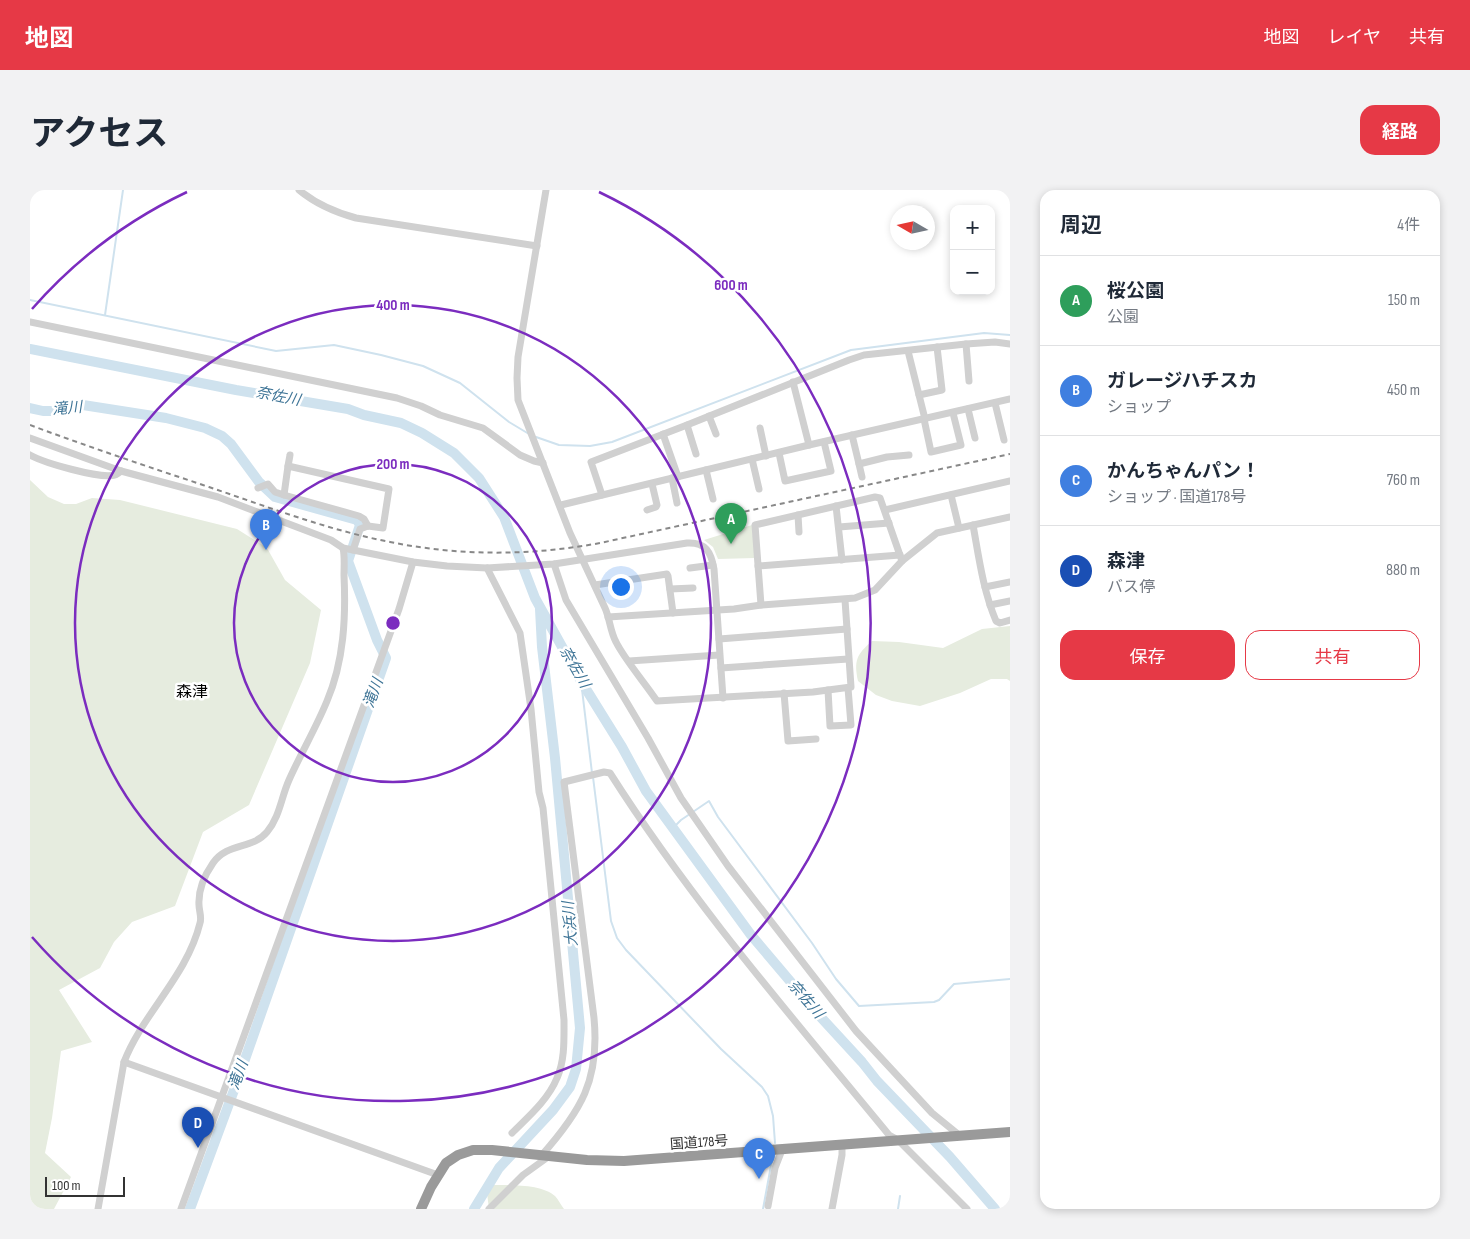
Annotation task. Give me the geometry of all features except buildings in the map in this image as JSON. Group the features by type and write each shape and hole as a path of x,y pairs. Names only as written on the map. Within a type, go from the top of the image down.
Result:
{"highway":[{"name":"国道178号","path":"420,1209 446,1164 458,1155 473,1150 492,1150 587,1160 624,1161 1010,1132"}],"street":[{"path":"298,190 330,210 356,218 537,246"},
{"path":"546,190 518,357 518,400 582,560 608,617 616,642 657,701 784,694 848,688"},
{"path":"30,322 397,398 440,415 482,428 520,455 534,461 542,460"},
{"path":"602,494 590,462 864,355 966,344 994,342 1010,344"},
{"path":"966,344 969,381"},
{"path":"919,395 942,390 937,347"},
{"path":"908,350 931,452 961,445 953,413"},
{"path":"793,382 809,445"},
{"path":"561,505 1010,399"},
{"path":"995,403 1004,440"},
{"path":"968,409 975,438"},
{"path":"710,416 716,434"},
{"path":"687,425 696,454"},
{"path":"760,428 766,456"},
{"path":"663,434 675,478 677,503"},
{"path":"852,436 862,477"},
{"path":"30,438 121,471 218,497 331,540 343,548 413,562 487,568 554,564 695,542 708,550 713,565 723,698"},
{"path":"779,453 785,481 831,471 824,442"},
{"path":"30,455 48,463 102,475 116,475 121,471"},
{"path":"284,495 290,455"},
{"path":"859,464 909,455"},
{"path":"82,471 86,458"},
{"path":"752,459 759,490"},
{"path":"288,466 389,489 383,528 368,526 360,529 353,550"},
{"path":"706,470 713,499"},
{"path":"884,510 1010,481"},
{"path":"258,488 268,484 275,492 359,516 364,519 368,526"},
{"path":"647,510 657,505 652,484"},
{"path":"951,495 958,528"},
{"path":"761,605 755,525 875,497 880,498 901,558"},
{"path":"836,506 842,560"},
{"path":"798,515 799,532"},
{"path":"608,617 844,600 862,596 875,590 901,558 936,532 1010,517"},
{"path":"839,527 889,523"},
{"path":"973,525 985,588 996,621 1000,623 1010,620"},
{"path":"98,1209 124,1062 144,1022 174,982 192,947 201,918 199,905 201,883 213,862 221,854 259,840 274,823 280,811 288,782 328,700 345,630 346,607 343,548"},
{"path":"758,566 901,558"},
{"path":"181,1209 398,609 413,562"},
{"path":"554,564 566,600 648,738 681,798 728,866 856,1031 932,1113 956,1136"},
{"path":"690,568 713,565"},
{"path":"487,568 520,633 531,709 540,799 543,808 564,1020 564,1046 558,1077 538,1107 512,1133"},
{"path":"595,585 667,574 672,613"},
{"path":"985,588 1010,582"},
{"path":"670,589 693,588"},
{"path":"828,690 830,726 851,725 848,688 851,687 844,600"},
{"path":"990,605 1010,601"},
{"path":"719,639 847,629"},
{"path":"629,661 719,655"},
{"path":"720,668 848,659"},
{"path":"784,694 788,741 816,739"},
{"path":"489,1209 541,1156 569,1123 581,1102 590,1080 596,1044 594,1018 580,922 564,782 604,772 610,773 654,838 754,970 889,1134 900,1140 967,1209"},
{"path":"124,1062 438,1176"},
{"path":"832,1209 842,1155 842,1145"},
{"path":"768,1206 775,1168 782,1150"}],"shaded area":[{"path":"30,480 48,497 64,504 76,504 92,498 120,500 237,529 267,548 285,580 321,610 310,663 249,805 203,832 175,906 132,922 114,942 100,968 59,990 92,1042 61,1051 45,1153 71,1177 54,1209 30,1209"},
{"path":"752,525 755,558 718,559 713,547 704,540"},
{"path":"1010,626 1010,681 1007,679 991,679 960,693 920,706 892,701 876,695 858,681 856,663 862,650 872,641 899,642 943,648 982,629"},
{"path":"486,1185 512,1185 541,1189 555,1196 564,1209 489,1209"}],"waterway":[{"path":"105,315 123,190"},
{"path":"30,300 276,351 334,345 423,366 460,383 509,422 529,434"},
{"path":"536,437 559,445 590,446 612,442 851,350 984,333 1010,335"},
{"name":"奈佐川","path":"30,349 236,390 348,409 364,415 401,423 422,433 454,453 479,478 504,517 535,598 581,681 622,747 646,791 751,935 877,1081 950,1157 995,1209"},
{"name":"滝川","path":"30,408 53,411 83,405 166,418 205,428 222,436 231,444 259,482 275,497 357,520 360,525 348,561 377,640 386,658 237,1082 190,1209"},
{"name":"大浜川","path":"474,1209 499,1168 553,1110 570,1087 576,1069 580,1028 555,758 542,647 540,609"},
{"path":"581,681 592,773"},
{"path":"593,777 611,921 617,938 626,950 721,1049 762,1087 768,1096 773,1116 775,1143"},
{"path":"674,827 709,801 718,817 812,943 836,979 859,1006 934,1002 939,1000 954,984 1010,979"},
{"path":"763,1209 772,1160"},
{"path":"898,1209 900,1196"}],"railway":[{"path":"30,425 321,525 416,547 495,553 548,550 600,543 1010,454"}],"place":[{"name":"桜公園","path":"731,544"},
{"name":"ガレージハチスカ","path":"266,550"},
{"name":"森津","path":"198,1148"},
{"name":"かんちゃんパン！","path":"759,1179"}],"district":[{"name":"森津","path":"192,691"}]}
